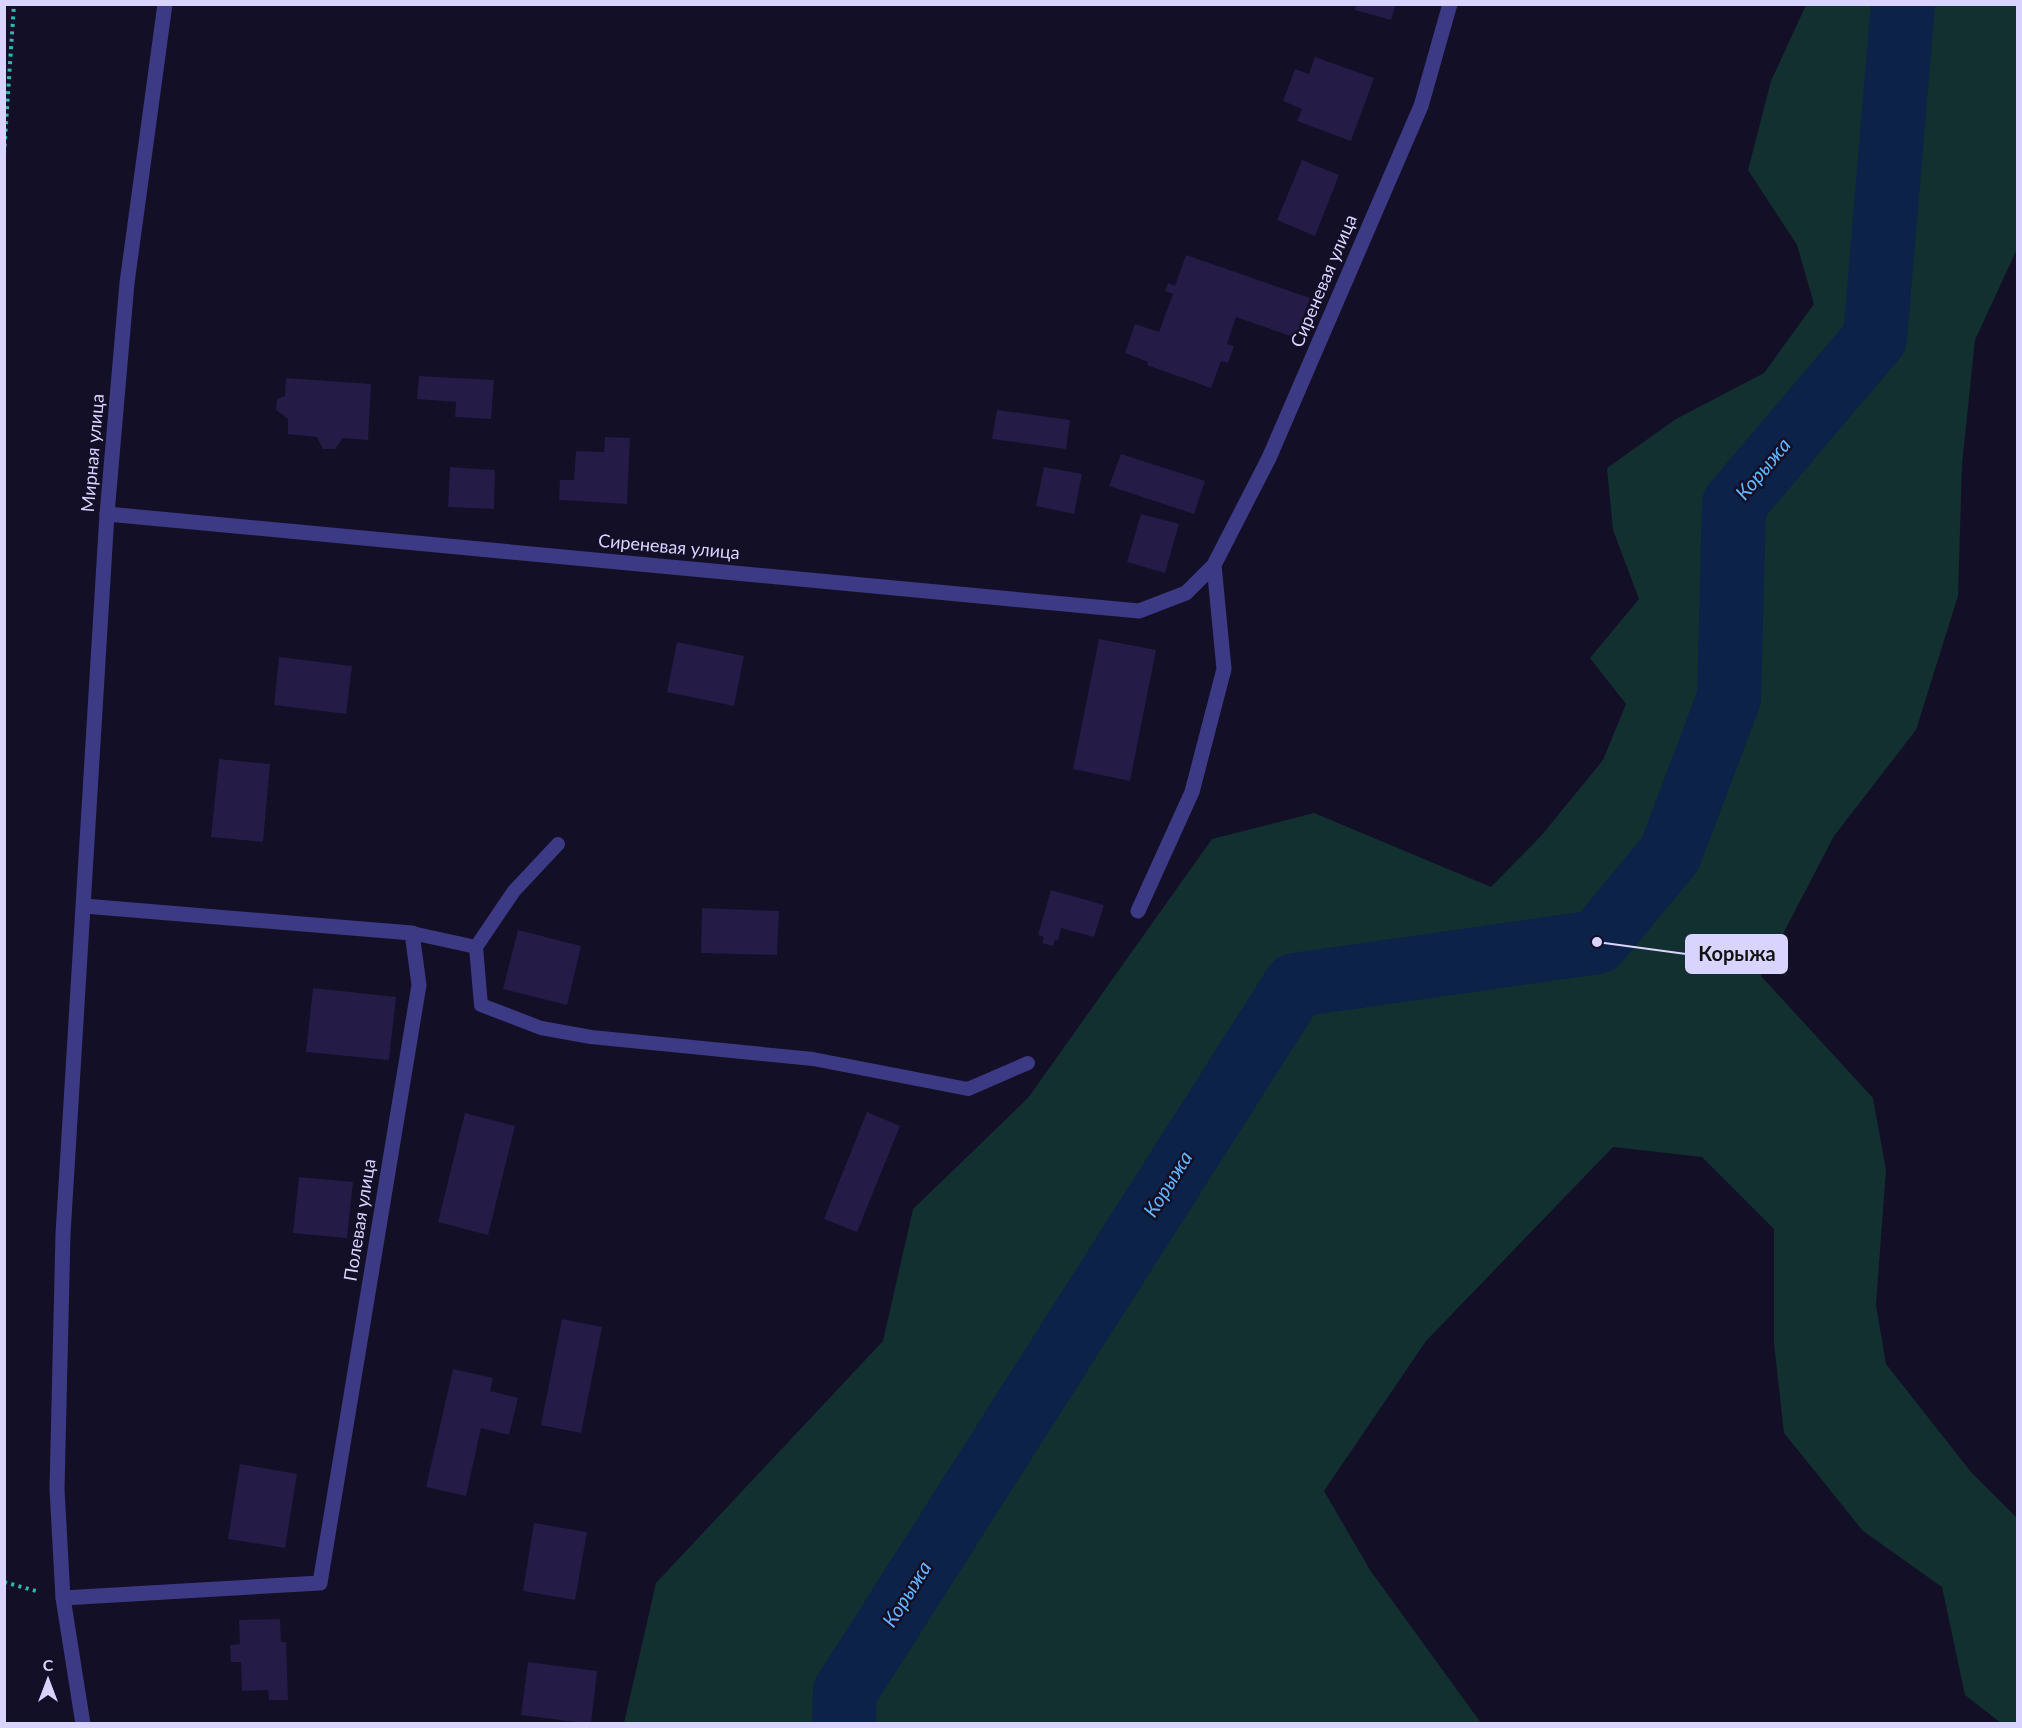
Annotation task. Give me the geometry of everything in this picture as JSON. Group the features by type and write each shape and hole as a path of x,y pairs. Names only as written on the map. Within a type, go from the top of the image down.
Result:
{"street":[{"name":"Мирная улица","path":"83,1724 63,1598 57,1489 63,1234 107,514 127,283 165,4"},
{"name":"Сиреневая улица","path":"107,514 1139,611 1186,593 1214,566 1269,458 1421,106 1450,4"},
{"path":"1138,911 1192,792 1224,669 1214,566"},
{"path":"84,906 412,933"},
{"name":"Полевая улица","path":"63,1598 320,1582 419,986 412,933"}],"lane":[{"path":"558,844 514,891 476,947 482,1005 541,1028 591,1037 813,1059 968,1089 1028,1063"},
{"path":"412,933 476,947"}],"path":[{"path":"4,154 14,4"}],"green space":[{"path":"1806,5 2017,5 2017,249 1975,340 1962,465 1958,596 1916,730 1834,836 1761,976 1873,1098 1886,1170 1876,1305 1886,1364 1971,1472 2017,1518 2017,1723 2001,1723 1965,1695 1942,1587 1863,1531 1784,1433 1774,1344 1774,1229 1702,1157 1613,1147 1426,1341 1324,1491 1370,1570 1481,1723 624,1723 656,1583 883,1341 913,1209 1028,1098 1212,839 1314,813 1491,887 1541,836 1603,760 1626,704 1590,658 1639,599 1613,530 1607,468 1676,419 1764,373 1814,304 1797,245 1748,170 1771,81"}],"building":[{"path":"1356,4 1396,4 1391,20 1355,10"},
{"path":"1315,57 1374,78 1351,141 1297,121 1302,109 1283,101 1295,69 1309,74"},
{"path":"1302,160 1339,175 1315,236 1277,220"},
{"path":"1186,255 1310,298 1296,338 1236,317 1227,344 1234,346 1228,363 1221,361 1211,388 1147,365 1148,362 1125,353 1135,324 1159,332 1173,294 1165,291 1168,283 1175,286"},
{"path":"419,376 494,380 491,419 455,417 456,402 417,399"},
{"path":"286,378 371,384 368,440 343,438 335,449 323,449 317,437 288,434 288,419 276,410 277,399 285,396"},
{"path":"997,410 1070,420 1066,449 992,439"},
{"path":"605,437 630,438 627,504 559,500 560,480 574,480 576,451 604,452"},
{"path":"1121,454 1205,481 1194,514 1109,486"},
{"path":"450,467 495,470 494,509 448,507"},
{"path":"1044,467 1082,474 1074,514 1036,506"},
{"path":"1141,514 1179,524 1165,573 1127,562"},
{"path":"1099,639 1156,650 1130,781 1073,769"},
{"path":"677,642 744,656 734,706 667,692"},
{"path":"279,657 352,666 346,714 274,705"},
{"path":"219,759 270,764 263,842 211,837"},
{"path":"1051,890 1104,905 1094,937 1061,928 1058,941 1055,940 1053,946 1042,943 1044,937 1038,935"},
{"path":"702,908 779,911 777,955 701,953"},
{"path":"518,930 581,946 567,1005 503,989"},
{"path":"313,988 396,997 389,1060 306,1052"},
{"path":"867,1112 900,1126 857,1232 824,1219"},
{"path":"465,1113 515,1126 488,1235 438,1222"},
{"path":"299,1177 353,1182 347,1238 293,1233"},
{"path":"562,1319 602,1327 581,1433 541,1425"},
{"path":"453,1369 493,1378 490,1391 518,1398 509,1435 481,1428 466,1496 426,1487"},
{"path":"240,1464 297,1474 285,1548 228,1539"},
{"path":"534,1523 587,1532 575,1600 523,1591"},
{"path":"280,1619 281,1642 286,1642 288,1700 269,1700 268,1690 242,1691 241,1662 231,1662 230,1645 240,1644 239,1620"},
{"path":"528,1662 597,1671 591,1724 521,1715"}],"waterway":[{"name":"Корыжа","path":"844,1724 845,1692 1295,985 1597,942 1670,854 1729,698 1734,504 1875,338 1903,4"}],"place":[{"name":"Корыжа","path":"1597,942"}]}
